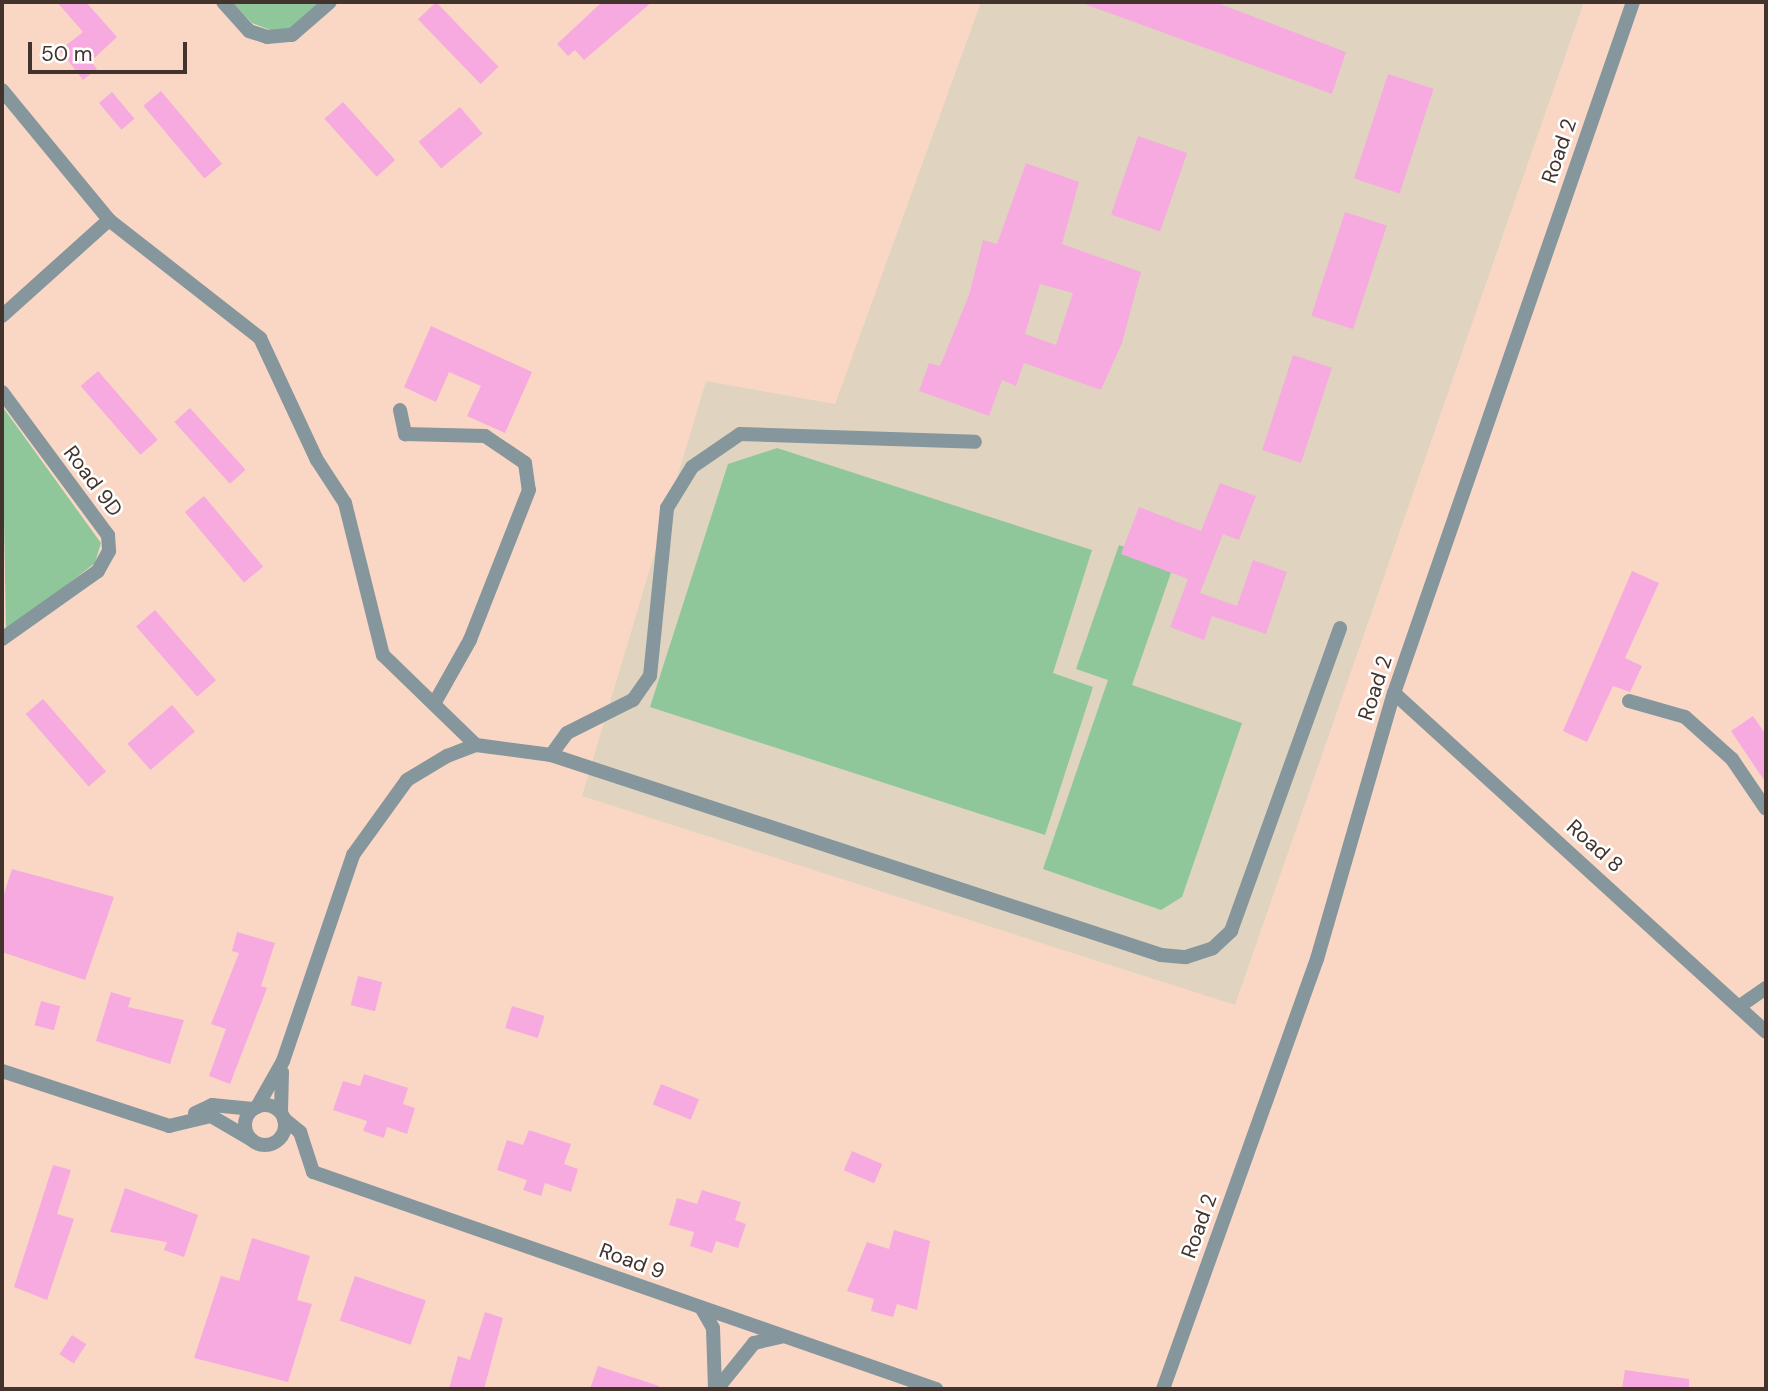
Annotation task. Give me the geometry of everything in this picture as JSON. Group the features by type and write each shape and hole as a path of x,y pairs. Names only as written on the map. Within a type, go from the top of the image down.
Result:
{"street":[{"path":"223,2 249,31 267,37 292,35 330,2"},
{"name":"Road 2","path":"1163,1389 1317,960 1394,693 1633,2"},
{"path":"2,90 110,220 260,338 317,460 345,503 383,654 476,745"},
{"path":"2,316 110,220"},
{"name":"Road 9D","path":"2,392 108,534 109,551 97,571 2,639"},
{"path":"400,410 405,434 485,436 525,463 529,490 470,640 434,704"},
{"path":"551,755 567,733 633,700 650,676 667,508 692,467 740,433 975,442"},
{"path":"252,1140 245,1124 283,1061 354,855 407,780 476,745 551,755 1161,955 1186,957 1213,948 1231,931 1340,628"},
{"name":"Road 8","path":"1394,693 1766,1031"},
{"path":"1629,701 1685,717 1732,759 1766,808"},
{"path":"1740,1006 1766,988"},
{"path":"267,1145 282,1136 283,1061"},
{"path":"2,1071 169,1126 211,1116 252,1140 267,1145 298,1145 313,1172"},
{"path":"169,1126 212,1105 255,1108 282,1116 300,1132 313,1172"},
{"name":"Road 9","path":"313,1172 936,1389"},
{"path":"702,1308 713,1328 716,1389"},
{"path":"716,1389 754,1343 781,1337"}],"shaded area":[{"path":"981,2 1584,2 1235,1005 582,796 706,381 835,404"}],"green space":[{"path":"232,2 321,2 289,29 270,30 252,23"},
{"path":"2,406 101,543 95,563 6,632"},
{"path":"777,448 1092,550 1053,673 1093,687 1045,835 650,707 728,464"},
{"path":"1119,545 1174,564 1132,685 1242,723 1182,897 1161,910 1043,869 1108,680 1076,669"}],"building":[{"path":"57,2 86,2 117,37 91,61 97,69 83,80 60,50 83,32"},
{"path":"436,2 499,67 481,84 418,19"},
{"path":"602,2 652,2 584,60 575,50 568,56 557,44"},
{"path":"1079,2 1215,2 1346,52 1332,94"},
{"path":"1388,74 1434,89 1400,193 1354,179"},
{"path":"161,91 222,164 204,179 143,106"},
{"path":"112,92 134,119 121,130 99,103"},
{"path":"343,102 395,160 377,177 324,119"},
{"path":"460,107 482,134 441,169 419,142"},
{"path":"1138,136 1187,153 1160,231 1111,214"},
{"path":"1026,163 1079,182 1062,244 1141,272 1122,343 1101,390 1024,363 1016,386 1002,380 989,416 919,391 929,363 940,366 969,295 983,240 997,244","holes":["1040,284 1073,293 1056,345 1025,334"]},
{"path":"1345,212 1387,226 1353,329 1311,316"},
{"path":"431,326 532,372 505,433 467,416 481,386 449,372 436,402 404,387"},
{"path":"1293,355 1332,368 1301,463 1262,450"},
{"path":"98,371 158,440 140,455 81,386"},
{"path":"190,408 246,470 230,484 174,422"},
{"path":"1220,483 1256,496 1239,540 1223,534 1200,593 1237,606 1253,560 1287,572 1266,634 1212,616 1204,640 1170,627 1188,579 1121,554 1139,507 1201,531"},
{"path":"204,496 263,566 244,583 185,512"},
{"path":"1632,571 1659,583 1625,658 1642,666 1630,692 1613,686 1587,742 1563,731"},
{"path":"155,610 216,680 197,697 136,626"},
{"path":"43,699 106,771 89,787 26,714"},
{"path":"172,705 195,731 150,770 127,744"},
{"path":"1753,716 1766,735 1766,783 1731,731"},
{"path":"12,869 114,897 85,980 2,952 2,900"},
{"path":"237,932 275,943 261,986 267,988 230,1084 209,1076 226,1029 211,1024 239,953 232,951"},
{"path":"358,976 382,982 375,1011 351,1005"},
{"path":"111,992 131,998 128,1007 184,1020 170,1064 96,1041"},
{"path":"41,1001 60,1006 54,1030 35,1025"},
{"path":"512,1006 545,1016 538,1038 505,1028"},
{"path":"364,1074 408,1088 403,1104 415,1108 407,1134 387,1127 384,1138 363,1131 367,1121 333,1110 343,1081 360,1086"},
{"path":"661,1084 699,1099 691,1120 653,1104"},
{"path":"529,1130 571,1144 564,1164 578,1169 571,1192 545,1183 541,1196 523,1190 527,1180 497,1170 507,1140 523,1145"},
{"path":"852,1151 882,1164 874,1183 844,1170"},
{"path":"53,1165 71,1170 57,1214 74,1219 47,1300 14,1287"},
{"path":"125,1188 198,1215 184,1257 164,1250 167,1242 110,1232"},
{"path":"702,1190 741,1202 735,1220 746,1224 738,1248 716,1241 712,1253 690,1246 694,1232 669,1225 677,1198 697,1204"},
{"path":"894,1230 930,1241 917,1310 897,1304 893,1317 871,1311 874,1299 847,1291 867,1242 889,1249"},
{"path":"252,1238 310,1256 297,1300 312,1304 288,1382 194,1358 221,1276 239,1281"},
{"path":"355,1276 426,1300 411,1345 340,1320"},
{"path":"485,1312 503,1318 484,1389 449,1389 458,1356 470,1360"},
{"path":"72,1335 86,1344 74,1364 59,1354"},
{"path":"598,1366 659,1386 658,1389 590,1389"},
{"path":"1625,1370 1689,1379 1689,1389 1622,1389"}]}
